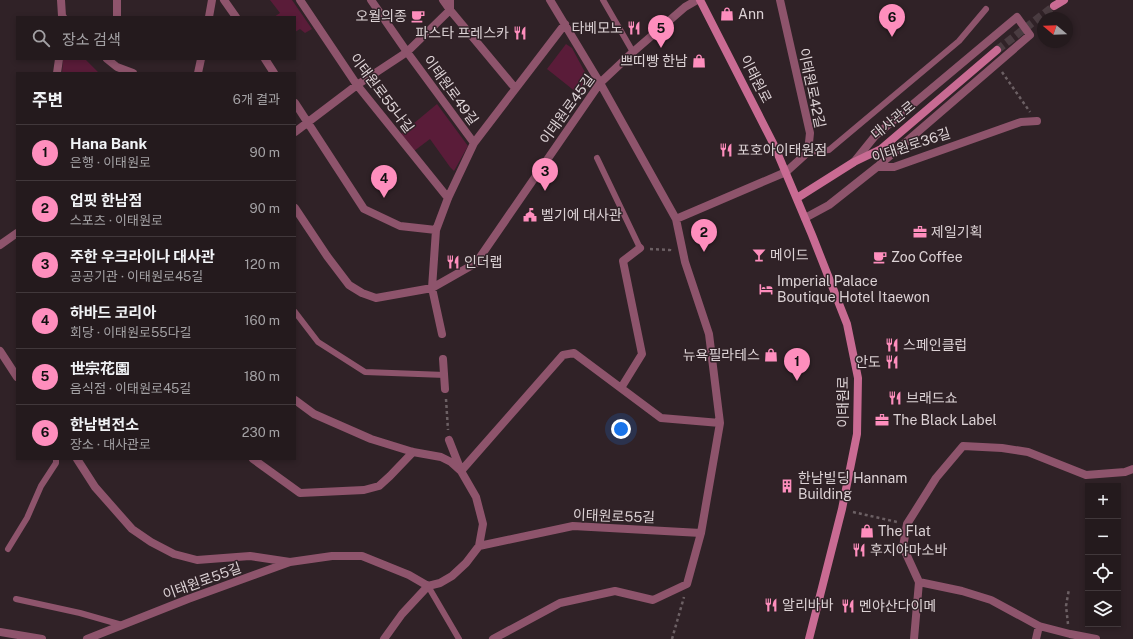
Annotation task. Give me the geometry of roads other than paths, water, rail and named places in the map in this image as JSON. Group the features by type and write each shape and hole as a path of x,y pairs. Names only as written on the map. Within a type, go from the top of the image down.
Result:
{"main road":[{"name":"이태원로","path":"700,0 757,110 797,198 847,324 858,378 856,434 852,457 842,509 809,639"},
{"path":"1054,6 1064,0"},
{"name":"대사관로","path":"797,198 854,162 881,148 997,50"}],"street":[{"path":"61,0 62,16"},
{"path":"117,0 117,16"},
{"path":"209,16 212,0"},
{"path":"224,0 235,16"},
{"name":"이태원로55나길","path":"300,0 357,85 448,198"},
{"name":"이태원로49길","path":"371,0 474,143"},
{"path":"443,0 516,88"},
{"path":"450,0 450,10"},
{"path":"493,639 560,603 615,591 653,600 687,584 701,533 720,423 709,334 685,262 676,219 600,83 550,0"},
{"name":"이태원로45길","path":"296,210 327,256 349,285 362,293 376,298 432,288 476,263 600,83 685,7 697,0"},
{"name":"이태원로42길","path":"780,0 810,133 808,152"},
{"name":"이태원로49길","path":"296,131 309,123 357,85 407,52 450,10"},
{"path":"854,162 875,136 1017,17 1030,35 877,167"},
{"path":"442,334 432,288 436,230 448,198 474,143 565,24"},
{"path":"57,72 59,60"},
{"path":"108,60 117,66 131,72"},
{"path":"198,72 200,60"},
{"path":"266,60 273,72"},
{"path":"296,104 364,209 400,226 436,230"},
{"name":"이태원로36길","path":"805,218 829,205 877,167 894,167 1021,122 1037,121"},
{"path":"676,219 786,172 808,152"},
{"path":"0,245 16,234"},
{"path":"622,388 642,354 623,261 640,248"},
{"path":"0,351 16,375"},
{"path":"461,471 564,355 574,354 661,418 720,423"},
{"path":"443,359 446,389"},
{"path":"296,401 314,414 364,436 413,452 442,457 452,462 461,471"},
{"path":"384,639 402,614 428,586 440,583 452,576 466,563 479,546 483,524 476,498 461,471 449,440"},
{"path":"914,639 919,582 903,547 907,524 936,478 963,446 1002,448 1028,452 1086,475 1125,472 1133,469"},
{"path":"253,460 300,494 364,490 379,486 413,452"},
{"name":"이태원로55길","path":"78,460 95,487 132,529 151,542 174,554 197,560 250,556 290,562"},
{"name":"이태원로55길","path":"479,546 573,526 701,533"},
{"name":"이태원로55길","path":"87,639 188,599 290,562 332,556 362,556 409,575 428,586"},
{"path":"919,582 962,591 991,600 1039,626 1096,639"},
{"path":"1036,639 1039,626"},
{"path":"0,632 42,639"}],"lane":[{"path":"603,0 633,52"},
{"path":"808,152 829,150 959,41 986,9"},
{"path":"597,158 640,248"},
{"path":"296,313 318,342 365,372 445,375"},
{"path":"8,549 27,518 42,486 56,463 56,460"},
{"path":"428,586 459,639"},
{"path":"16,599 80,613 122,625"}],"tunnel":[{"path":"997,50 1054,6"}],"place":[{"name":"Ann","path":"727,14"},
{"name":"오월의종","path":"418,16"},
{"name":"타베모노","path":"634,28"},
{"name":"파스타 프레스카","path":"520,33"},
{"name":"한남변전소","path":"892,37"},
{"name":"世宗花園","path":"661,48"},
{"name":"쁘띠빵 한남","path":"699,61"},
{"name":"포호아이태원점","path":"726,150"},
{"name":"주한 우크라이나 대사관","path":"545,191"},
{"name":"하바드 코리아","path":"384,198"},
{"name":"벨기에 대사관","path":"530,215"},
{"name":"제일기획","path":"920,232"},
{"name":"업핏 한남점","path":"704,252"},
{"name":"메이드","path":"759,255"},
{"name":"Zoo Coffee","path":"880,257"},
{"name":"인더랩","path":"453,262"},
{"name":"Imperial Palace Boutique Hotel Itaewon","path":"766,289"},
{"name":"스페인클럽","path":"892,345"},
{"name":"뉴욕필라테스","path":"771,355"},
{"name":"안도","path":"892,362"},
{"name":"Hana Bank","path":"797,381"},
{"name":"브래드쇼","path":"895,398"},
{"name":"The Black Label","path":"882,420"},
{"name":"한남빌딩 Hannam Building","path":"787,486"},
{"name":"The Flat","path":"867,531"},
{"name":"후지야마소바","path":"859,550"},
{"name":"알리바바","path":"771,605"},
{"name":"멘야산다이메","path":"848,606"}]}
